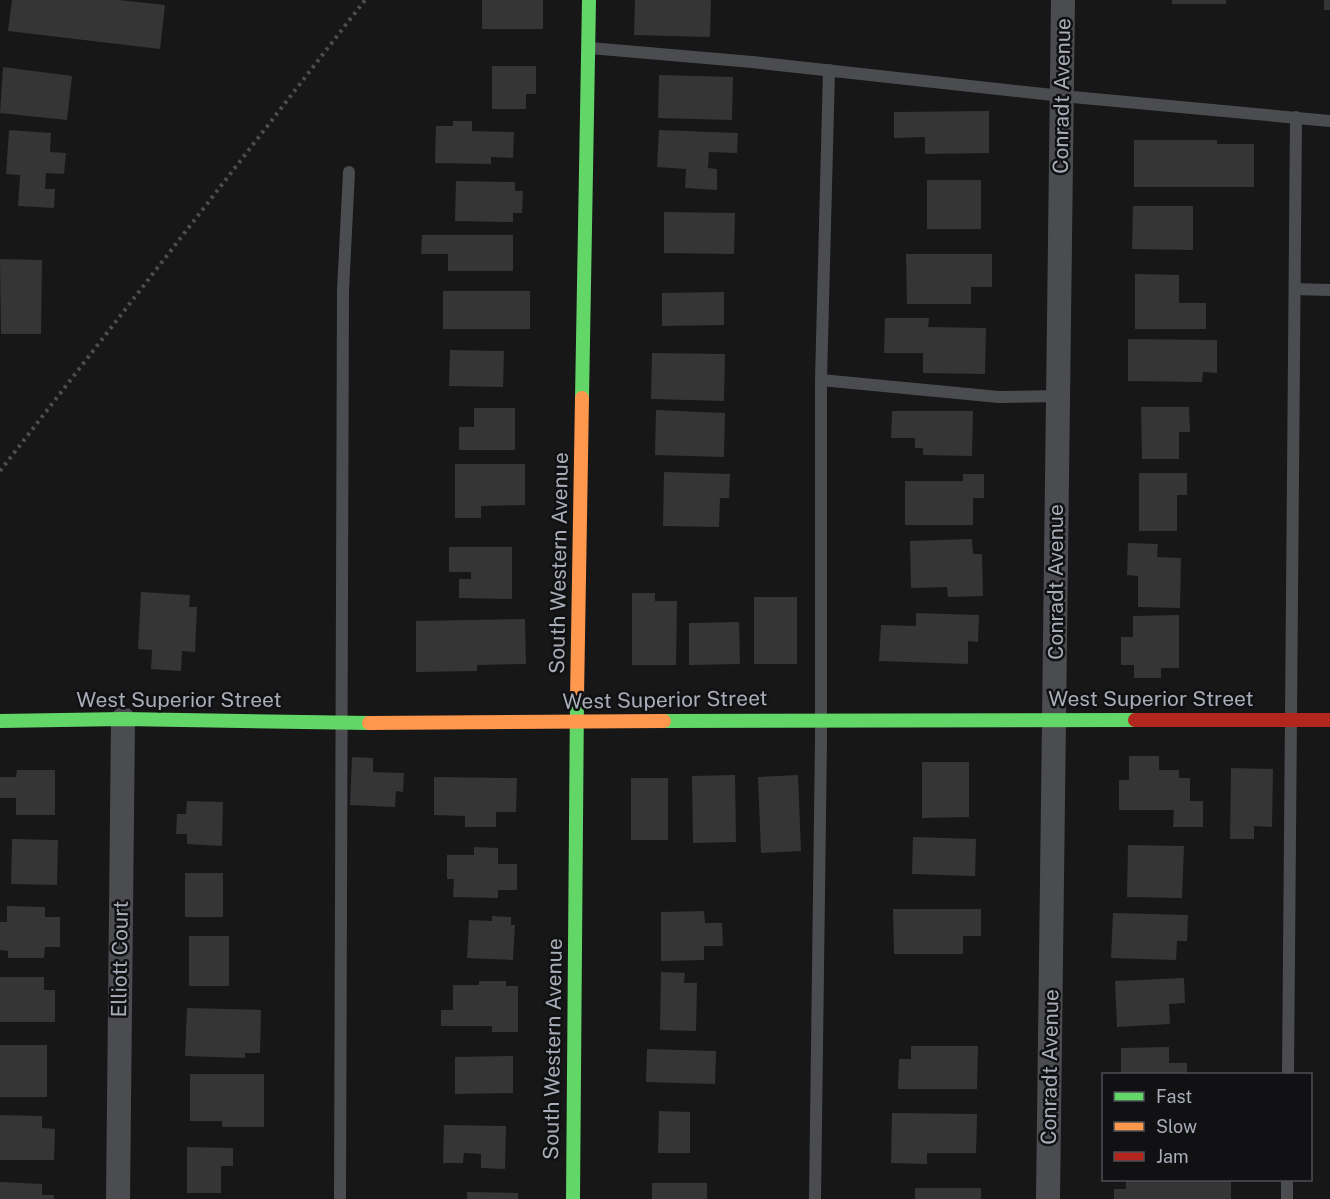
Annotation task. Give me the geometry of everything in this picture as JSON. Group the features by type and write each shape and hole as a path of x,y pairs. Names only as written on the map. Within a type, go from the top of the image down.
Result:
{"street":[{"name":"South Western Avenue","path":"573,1199 577,722 589,0"},
{"name":"Conradt Avenue","path":"1048,1199 1064,0"},
{"name":"West Superior Street","path":"0,721 123,718 341,723 1330,720"},
{"name":"Elliott Court","path":"118,1199 123,718"}],"lane":[{"path":"590,48 1330,121"},
{"path":"815,1199 821,720 821,380 829,70"},
{"path":"1288,1073 1296,117"},
{"path":"339,1199 343,291 349,172"},
{"path":"1295,289 1330,290"},
{"path":"821,380 999,397 1058,396"},
{"path":"1287,1181 1287,1199"}],"path":[{"path":"0,471 365,0"}],"building":[{"path":"12,0 119,0 165,5 160,49 8,31"},
{"path":"482,0 543,0 543,29 482,29"},
{"path":"635,0 711,0 710,37 634,35"},
{"path":"1172,0 1226,0 1226,4 1172,4"},
{"path":"1324,0 1330,0 1330,10 1324,10"},
{"path":"492,66 536,66 536,94 526,94 526,109 492,109"},
{"path":"3,67 72,76 67,120 0,113"},
{"path":"659,75 733,77 732,120 658,118"},
{"path":"989,111 989,153 925,154 925,137 894,138 894,112"},
{"path":"453,121 472,121 472,131 514,132 513,158 491,157 491,164 435,163 436,126 453,126"},
{"path":"9,130 51,133 50,152 66,153 64,174 46,173 45,189 55,189 54,208 18,206 20,175 6,174"},
{"path":"659,130 738,133 737,153 709,152 708,168 717,169 717,190 685,188 686,169 657,167"},
{"path":"1134,140 1217,140 1217,144 1254,144 1254,187 1134,187"},
{"path":"927,180 981,180 981,229 927,229"},
{"path":"456,181 515,182 515,191 523,191 522,213 513,213 513,222 455,221"},
{"path":"1133,206 1193,206 1193,250 1132,249"},
{"path":"664,212 735,213 734,254 664,253"},
{"path":"422,235 513,235 513,271 448,271 448,254 421,254"},
{"path":"906,254 992,254 992,287 971,287 971,304 907,304"},
{"path":"0,259 42,260 41,334 1,334"},
{"path":"1135,274 1179,275 1179,303 1206,303 1206,329 1135,329"},
{"path":"443,291 530,291 530,329 443,329"},
{"path":"724,292 724,325 662,326 662,293"},
{"path":"885,318 929,318 928,327 986,328 985,374 923,373 923,353 884,353"},
{"path":"1128,339 1217,340 1217,373 1203,372 1202,382 1128,381"},
{"path":"450,350 504,351 503,387 449,386"},
{"path":"652,353 725,354 724,401 651,399"},
{"path":"1141,407 1189,407 1190,432 1179,432 1179,459 1142,459"},
{"path":"474,408 515,408 515,450 459,450 459,427 474,427"},
{"path":"656,410 725,413 724,457 655,455"},
{"path":"892,411 973,411 972,456 923,455 923,448 915,448 915,438 891,438"},
{"path":"455,464 525,464 525,505 481,506 481,518 455,518"},
{"path":"664,472 730,474 729,498 720,498 719,527 663,526"},
{"path":"1139,473 1187,473 1187,495 1177,495 1177,531 1139,531"},
{"path":"963,474 984,474 984,498 973,498 973,525 905,525 905,481 963,481"},
{"path":"972,539 973,554 982,554 983,596 948,597 947,587 911,588 910,541"},
{"path":"1128,543 1158,544 1157,557 1181,558 1180,608 1138,607 1138,576 1127,575"},
{"path":"449,547 512,547 512,599 459,598 459,579 471,579 471,572 449,572"},
{"path":"141,592 190,595 189,607 197,607 195,652 182,651 181,671 151,669 152,650 138,649"},
{"path":"632,593 655,593 655,601 677,601 676,665 632,665"},
{"path":"754,597 797,597 797,664 754,664"},
{"path":"916,613 979,615 978,642 968,641 968,664 879,661 881,625 916,626"},
{"path":"1179,615 1179,668 1161,668 1161,678 1134,678 1134,665 1121,665 1121,637 1133,637 1133,616"},
{"path":"525,619 526,664 477,665 477,671 416,672 416,621"},
{"path":"739,622 740,664 689,665 689,623"},
{"path":"1129,756 1159,756 1159,770 1179,770 1179,778 1190,778 1190,801 1203,801 1203,827 1173,827 1174,810 1119,810 1119,780 1129,780"},
{"path":"352,757 373,758 373,772 404,773 403,792 396,791 395,807 350,805"},
{"path":"922,762 969,762 969,817 922,818"},
{"path":"1231,768 1273,769 1272,827 1254,826 1254,839 1230,839"},
{"path":"17,770 55,770 55,815 16,815 16,798 0,798 0,777 16,777"},
{"path":"735,775 736,842 693,843 692,776"},
{"path":"798,775 801,851 761,853 758,777"},
{"path":"434,777 517,778 516,812 496,812 496,827 465,827 465,816 434,815"},
{"path":"631,778 668,778 668,840 631,840"},
{"path":"187,801 223,802 222,846 187,844 187,834 176,834 177,814 186,814"},
{"path":"913,837 976,839 975,876 912,874"},
{"path":"12,839 58,840 57,885 11,884"},
{"path":"1128,845 1184,846 1182,898 1127,897"},
{"path":"474,847 498,848 498,864 517,864 517,890 498,890 498,898 453,897 454,879 447,879 447,855 474,855"},
{"path":"185,873 223,873 223,917 185,917"},
{"path":"7,906 45,907 45,917 60,917 60,947 45,947 44,958 8,958 8,951 0,950 0,922 7,922"},
{"path":"893,909 981,909 981,936 963,936 963,954 894,954"},
{"path":"704,911 705,923 722,923 723,946 704,946 704,960 661,961 661,912"},
{"path":"1113,913 1188,915 1187,941 1177,941 1176,960 1111,958"},
{"path":"492,916 511,917 511,925 515,925 513,960 467,958 469,920 492,921"},
{"path":"189,936 229,936 229,986 189,986"},
{"path":"661,972 685,973 684,983 697,983 696,1031 660,1030"},
{"path":"0,977 44,977 44,990 55,990 55,1022 0,1022"},
{"path":"1184,978 1185,1003 1169,1004 1170,1024 1117,1027 1115,981"},
{"path":"479,981 506,981 506,986 518,986 518,1032 492,1032 492,1026 441,1026 441,1010 453,1010 453,985 479,985"},
{"path":"187,1008 261,1010 260,1053 245,1053 245,1058 185,1056"},
{"path":"0,1045 47,1045 47,1097 0,1097"},
{"path":"911,1046 978,1046 977,1089 898,1089 899,1059 911,1059"},
{"path":"1169,1047 1169,1063 1187,1063 1187,1073 1121,1073 1121,1048"},
{"path":"647,1049 716,1051 715,1084 646,1082"},
{"path":"513,1056 513,1093 455,1094 455,1057"},
{"path":"190,1074 264,1074 264,1127 222,1127 222,1121 190,1121"},
{"path":"659,1111 690,1112 690,1153 658,1153"},
{"path":"892,1113 977,1114 976,1153 927,1153 927,1164 891,1163"},
{"path":"0,1115 42,1116 42,1128 55,1129 54,1160 0,1160"},
{"path":"444,1125 506,1126 505,1169 481,1168 481,1154 464,1153 463,1163 443,1163"},
{"path":"187,1147 233,1148 233,1166 221,1166 221,1193 187,1193"},
{"path":"1126,1181 1231,1181 1231,1199 1114,1199 1114,1189 1126,1189"},
{"path":"0,1182 42,1184 42,1195 54,1195 54,1199 0,1199"},
{"path":"652,1183 707,1183 707,1199 652,1199"},
{"path":"915,1188 981,1188 981,1199 915,1199"},
{"path":"467,1192 518,1193 518,1199 467,1199"}],"traffic: fast":[{"path":"582,398 589,0"},
{"path":"573,1199 577,697"},
{"path":"0,721 123,719 369,723"},
{"path":"664,721 1135,720"}],"traffic: slow":[{"path":"577,697 582,398"},
{"path":"369,723 664,721"}],"traffic: jam":[{"path":"1135,720 1330,720"}]}
